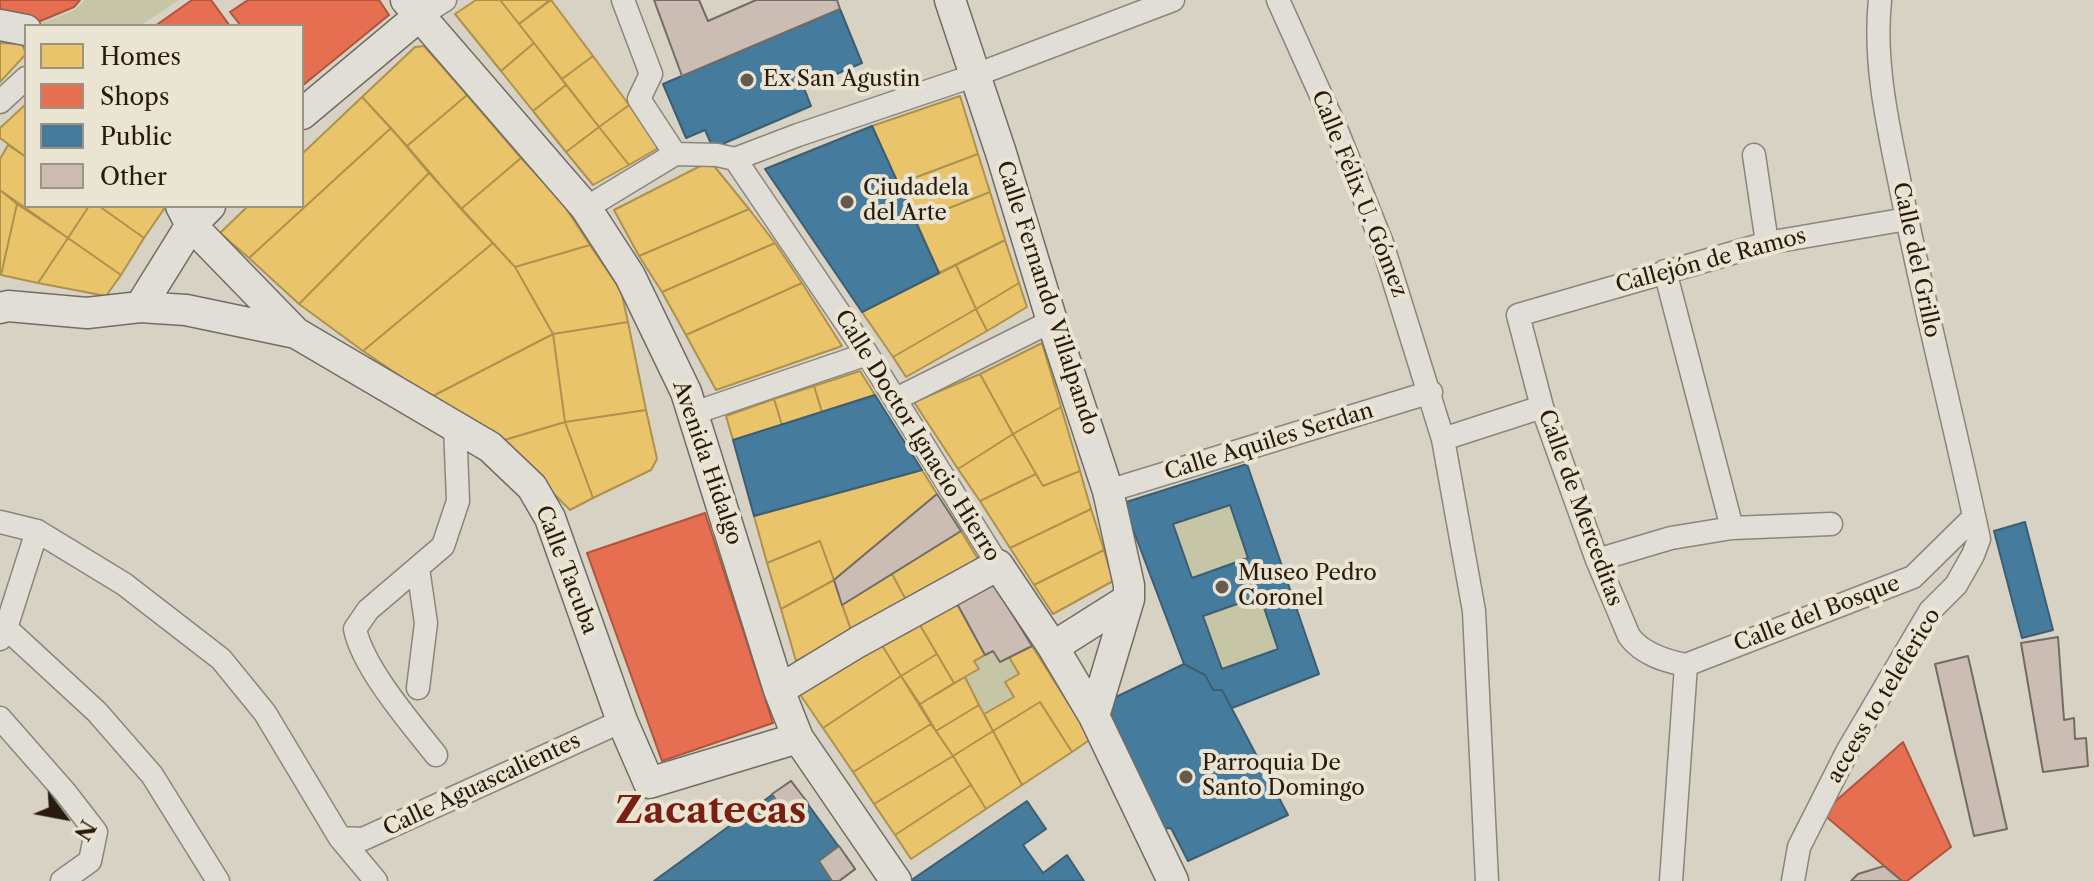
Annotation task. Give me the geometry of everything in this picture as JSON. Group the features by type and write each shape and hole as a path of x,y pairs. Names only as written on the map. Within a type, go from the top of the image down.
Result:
{"street":[{"path":"304,112 412,8 445,0"},
{"path":"623,0 651,74 639,99 675,154"},
{"name":"Calle Fernando Villalpando","path":"950,0 1108,491 1127,573 1129,599"},
{"name":"Calle Félix U. Gómez","path":"1278,0 1338,133 1382,243 1431,392 1443,439 1474,611 1487,881"},
{"name":"Calle del Grillo","path":"1880,0 1877,28 1881,75 1907,219 1974,517"},
{"path":"586,208 675,154 717,155 735,159 973,76 1159,2"},
{"name":"Avenida Hidalgo","path":"412,8 586,208 630,276 694,413 779,690 798,738 896,881"},
{"path":"0,25 24,30"},
{"path":"0,102 24,80"},
{"path":"1754,155 1767,243"},
{"name":"Calle Doctor Ignacio Hierro","path":"735,159 867,354 998,565 1053,647 1094,716 1173,881"},
{"path":"140,307 194,212 296,333"},
{"name":"Callejón de Ramos","path":"1518,315 1767,243 1907,219"},
{"path":"1665,271 1732,528"},
{"path":"3,305 87,313 140,307 186,310 296,333"},
{"name":"Calle de Merceditas","path":"1518,315 1542,407 1597,560 1635,644 1665,661 1686,665"},
{"path":"896,399 1052,321"},
{"name":"Calle Tacuba","path":"296,333 490,447 532,487 550,518 622,721 649,783 798,738"},
{"path":"694,413 867,354"},
{"name":"Calle Aquiles Serdan","path":"1108,491 1431,392"},
{"path":"1443,439 1542,407"},
{"path":"436,755 406,717 359,646 355,629 368,610 443,546 458,501 455,425"},
{"name":"Calle del Bosque","path":"1686,665 1913,577 1974,517"},
{"name":"access to teleferico","path":"1793,881 1799,847 1848,750 1930,611 1956,585 1973,555 1979,539 1974,517"},
{"path":"0,522 37,531 124,584 221,659 265,713 340,838 376,881"},
{"path":"1597,560 1671,538 1732,528 1831,524"},
{"path":"37,531 3,633 97,712 152,775 218,881"},
{"path":"779,690 858,642 998,565"},
{"path":"418,568 426,623 418,688"},
{"path":"1053,647 1129,599"},
{"path":"1094,716 1129,599"},
{"path":"1671,881 1686,665"},
{"path":"0,718 96,832 90,861 62,881"},
{"name":"Calle Aguascalientes","path":"340,838 363,839 622,721"}],"green space":[{"path":"85,0 179,0 143,24 39,24 75,10"},
{"path":"1230,505 1248,558 1192,578 1173,525"},
{"path":"1260,596 1278,649 1222,669 1203,616"},
{"path":"993,651 1000,662 1009,657 1019,674 1005,682 1014,697 984,714 965,677 979,670 974,661"}],"building: Homes":[{"path":"476,0 500,0 534,43 501,71 455,14"},
{"path":"500,0 550,0 519,24"},
{"path":"551,0 593,56 562,79 519,24"},
{"path":"0,43 22,44 24,56 0,82"},
{"path":"534,43 566,85 533,111 501,71"},
{"path":"424,46 467,95 407,146 362,97 415,47"},
{"path":"593,56 629,105 599,127 562,79"},
{"path":"566,85 599,127 566,152 533,111"},
{"path":"467,95 521,158 461,209 407,146"},
{"path":"960,96 978,154 898,184 872,126"},
{"path":"362,97 391,128 304,208 304,152"},
{"path":"629,105 660,147 629,165 599,127"},
{"path":"24,106 24,156 0,138 0,128"},
{"path":"599,127 629,165 593,185 566,152"},
{"path":"391,128 429,173 299,304 249,258"},
{"path":"8,145 24,156 24,207 0,190 0,159"},
{"path":"978,154 990,192 916,221 898,184"},
{"path":"521,158 561,201 590,245 515,267 461,209"},
{"path":"710,161 749,209 639,256 614,210"},
{"path":"429,173 493,243 363,351 299,304"},
{"path":"0,190 17,204 1,275 0,274"},
{"path":"990,192 1005,240 939,273 916,221"},
{"path":"17,204 68,238 38,283 1,275"},
{"path":"26,208 88,208 68,238"},
{"path":"88,208 102,208 144,238 121,275 68,238"},
{"path":"102,208 163,208 144,238"},
{"path":"246,208 304,208 249,258 220,233"},
{"path":"749,209 775,243 662,292 639,256"},
{"path":"68,238 121,275 106,296 38,283"},
{"path":"1005,240 1019,283 976,309 956,265"},
{"path":"493,243 515,267 553,334 431,397 363,351"},
{"path":"775,243 802,283 686,335 662,292"},
{"path":"590,245 621,291 628,322 553,334 515,267"},
{"path":"956,265 976,309 893,357 862,312"},
{"path":"802,283 842,346 716,390 686,335"},
{"path":"1019,283 1027,307 987,331 976,309"},
{"path":"976,309 987,331 906,377 893,357"},
{"path":"628,322 646,410 565,422 553,334"},
{"path":"553,334 565,422 501,441 431,397"},
{"path":"1042,343 1061,407 1013,434 980,374"},
{"path":"860,371 875,395 822,412 814,386"},
{"path":"980,374 1013,434 958,469 914,402"},
{"path":"814,386 822,412 782,425 774,399"},
{"path":"774,399 782,425 733,440 726,416"},
{"path":"1061,407 1080,471 1043,486 1013,434"},
{"path":"646,410 657,459 651,470 593,498 565,422"},
{"path":"565,422 593,498 570,510 501,441"},
{"path":"1013,434 1036,474 980,501 958,469"},
{"path":"922,470 937,494 834,580 820,541 767,563 754,516"},
{"path":"1080,471 1091,509 1010,548 980,501 1036,474 1043,486"},
{"path":"1091,509 1104,550 1034,585 1010,548"},
{"path":"961,531 978,559 906,600 892,574"},
{"path":"820,541 834,580 781,609 767,563"},
{"path":"1104,550 1113,581 1053,614 1034,585"},
{"path":"892,574 906,600 851,630 842,605"},
{"path":"834,580 851,630 796,661 781,609"},
{"path":"954,598 985,655 974,661 979,669 954,683 917,620"},
{"path":"917,620 937,654 901,676 880,642"},
{"path":"880,642 901,676 823,728 797,690"},
{"path":"1032,646 1091,739 1072,752 1040,702 993,731 984,714 1014,697 1005,682 1019,674 1009,657"},
{"path":"937,654 954,683 920,704 901,676"},
{"path":"901,676 931,724 853,772 823,728"},
{"path":"965,677 979,705 936,731 920,704"},
{"path":"1040,702 1072,752 1022,785 993,731"},
{"path":"979,705 993,731 953,756 936,731"},
{"path":"931,724 953,756 874,804 853,772"},
{"path":"993,731 1022,785 986,809 953,756"},
{"path":"953,756 971,785 895,835 874,804"},
{"path":"971,785 986,809 911,859 895,835"}],"building: Shops":[{"path":"0,0 80,0 74,7 38,22 0,17"},
{"path":"192,0 211,0 229,24 158,24"},
{"path":"248,0 379,0 389,15 304,84 304,24 239,24 230,12"},
{"path":"705,513 773,723 662,761 587,553"},
{"path":"1903,742 1951,847 1907,881 1902,881 1822,813"}],"building: Public":[{"name":"Ex San Agustin","path":"840,9 862,63 804,88 811,106 713,148 705,130 686,138 663,84"},
{"name":"Ciudadela del Arte","path":"872,126 939,273 862,312 765,169"},
{"path":"875,395 922,470 754,516 733,440"},
{"name":"Museo Pedro Coronel","path":"1247,464 1319,674 1232,708 1222,690 1213,690 1205,675 1184,664 1123,503","holes":["1230,505 1248,558 1192,578 1173,524","1260,596 1278,649 1222,669 1203,616"]},
{"path":"2025,522 2053,630 2022,638 1994,531"},
{"path":"1184,664 1205,675 1213,690 1222,690 1288,815 1188,861 1171,828 1162,829 1108,720 1112,699"},
{"path":"791,781 855,869 839,881 654,881"},
{"path":"1027,801 1046,829 1023,845 1043,873 1067,855 1084,881 910,881"}],"building: Other":[{"path":"654,0 699,0 708,21 756,0 837,0 840,9 682,76"},
{"path":"937,494 961,531 842,605 834,580"},
{"path":"990,578 1032,646 1000,662 993,651 985,655 954,598"},
{"path":"2058,637 2064,720 2074,718 2075,739 2086,738 2088,766 2043,772 2021,643"},
{"path":"1968,656 2007,829 1974,836 1935,664"},
{"path":"791,781 808,803 788,818 772,794"},
{"path":"839,846 855,869 839,881 832,881 819,861"},
{"path":"1884,866 1902,881 1851,881 1858,874"}],"place":[{"name":"Ex San Agustin","path":"747,80"},
{"name":"Ciudadela del Arte","path":"847,202"},
{"name":"Museo Pedro Coronel","path":"1222,587"},
{"name":"Parroquia De Santo Domingo","path":"1186,777"}],"district":[{"name":"Zacatecas","path":"711,812"}]}
